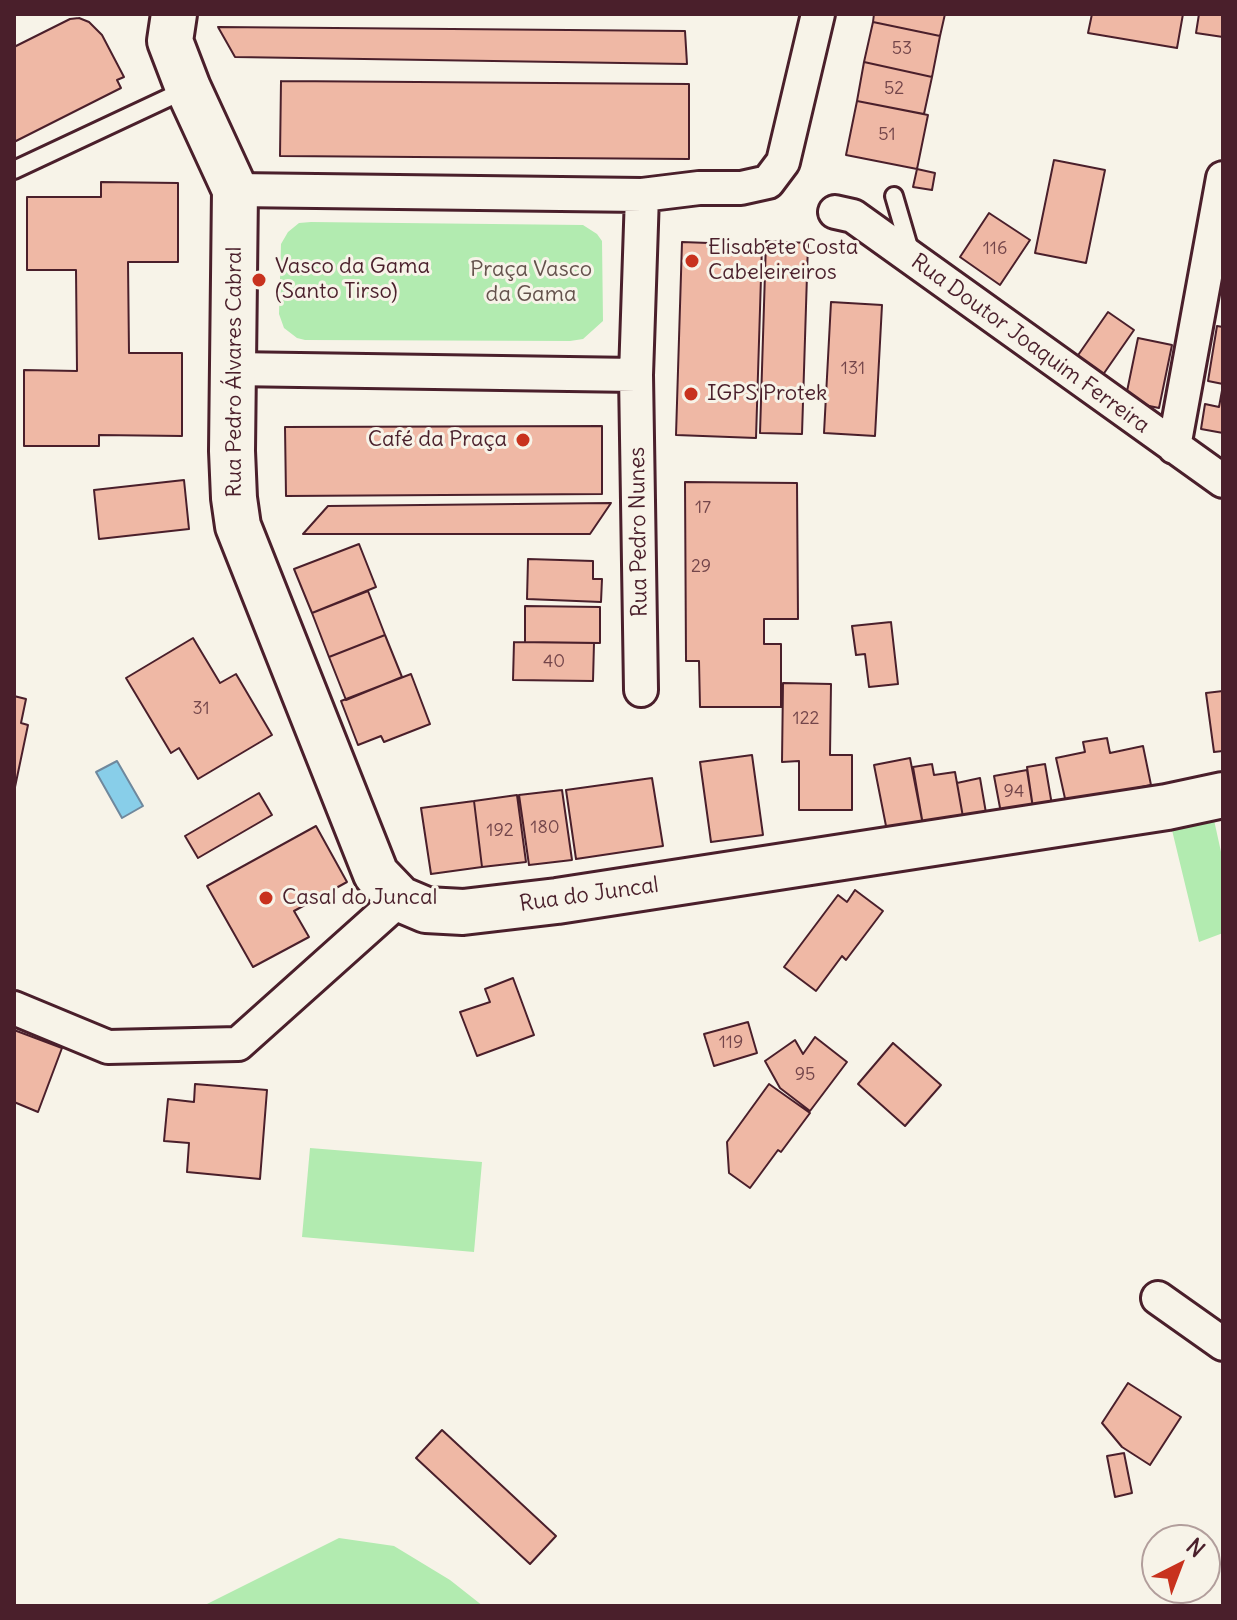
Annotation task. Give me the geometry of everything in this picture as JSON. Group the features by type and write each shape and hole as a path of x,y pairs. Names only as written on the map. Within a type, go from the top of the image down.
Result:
{"street":[{"name":"Rua Pedro Álvares Cabral","path":"174,14 170,41 235,190 232,369 234,498 238,526 376,874 400,899"},
{"path":"235,190 642,195 699,188 741,188 768,182 783,162 818,14"},
{"path":"1174,447 1223,178"},
{"path":"232,369 636,375 642,195"},
{"name":"Rua Doutor Joaquim Ferreira","path":"835,212 853,216 1223,481"},
{"name":"Rua Pedro Nunes","path":"636,375 641,690"},
{"name":"Rua do Juncal","path":"400,899 426,910 463,912 541,903 1138,811 1223,795"},
{"path":"14,1008 108,1047 238,1044 400,899"},
{"path":"1158,1298 1223,1344"}],"lane":[{"path":"14,170 188,88"},
{"path":"894,196 913,259"}],"green space":[{"name":"Praça Vasco da Gama","path":"299,223 583,225 602,241 603,321 583,339 570,341 297,338 284,328 279,314 281,244 288,232"},
{"path":"1214,820 1223,861 1223,933 1199,942 1171,826"},
{"path":"310,1148 482,1162 474,1252 302,1237"},
{"path":"339,1538 394,1546 450,1580 483,1606 203,1606"}],"water":[{"path":"117,761 143,806 122,818 96,772"}],"building":[{"path":"874,14 945,14 940,36 873,22"},
{"path":"1092,14 1183,14 1177,48 1088,33"},
{"path":"1199,14 1223,14 1223,37 1196,33"},
{"path":"70,19 89,22 102,35 124,77 117,80 121,88 14,142 14,47"},
{"path":"873,22 940,36 932,77 864,62"},
{"path":"218,27 685,31 687,64 235,57"},
{"path":"864,62 932,77 924,114 857,101"},
{"path":"281,81 689,84 689,159 280,156"},
{"path":"857,101 928,115 917,169 846,155"},
{"path":"1054,160 1105,170 1086,263 1035,253"},
{"path":"917,169 935,173 932,190 913,187"},
{"path":"101,182 178,183 178,262 128,262 129,353 182,353 182,436 99,435 99,446 24,446 24,370 77,371 76,270 27,270 27,197 101,197"},
{"path":"989,213 1030,240 1000,285 960,257"},
{"path":"766,241 808,243 802,434 760,433"},
{"path":"682,242 762,245 756,438 676,435"},
{"path":"831,302 882,305 875,436 824,433"},
{"path":"1108,312 1134,330 1100,379 1074,361"},
{"path":"1217,326 1223,327 1223,384 1208,381"},
{"path":"1138,338 1172,345 1159,408 1125,401"},
{"path":"1223,385 1223,433 1201,429 1205,404 1219,407"},
{"path":"602,426 602,494 286,496 285,427"},
{"path":"184,480 189,529 99,539 94,490"},
{"path":"685,482 797,483 798,619 764,619 764,644 781,644 781,707 700,707 699,661 686,661"},
{"path":"611,503 590,534 303,534 328,506"},
{"path":"359,544 376,587 312,613 294,569"},
{"path":"528,559 593,561 593,579 602,579 601,602 527,599"},
{"path":"368,591 385,635 329,657 312,613"},
{"path":"525,606 600,607 600,643 525,642"},
{"path":"891,622 898,684 869,687 865,654 856,655 852,626"},
{"path":"385,635 402,677 346,700 329,657"},
{"path":"193,638 220,683 236,674 272,735 198,779 179,748 171,753 126,678"},
{"path":"514,642 594,643 593,681 513,680"},
{"path":"411,674 430,724 384,742 381,736 358,745 341,701"},
{"path":"783,683 831,684 830,755 852,755 852,810 799,810 799,761 782,762"},
{"path":"1223,691 1223,751 1214,752 1206,693"},
{"path":"14,696 26,699 21,723 28,725 15,787"},
{"path":"1107,738 1110,753 1143,746 1151,785 1066,803 1056,758 1085,752 1083,742"},
{"path":"752,755 763,835 711,842 700,762"},
{"path":"910,758 923,825 887,831 874,765"},
{"path":"932,764 934,775 955,772 963,817 923,825 913,767"},
{"path":"1045,764 1052,805 1033,808 1027,767"},
{"path":"1027,770 1033,808 1001,813 994,776"},
{"path":"652,778 663,846 576,859 566,790"},
{"path":"980,778 986,813 963,817 957,783"},
{"path":"562,790 572,860 529,865 519,795"},
{"path":"259,793 272,815 198,858 185,836"},
{"path":"517,795 526,862 482,867 474,801"},
{"path":"474,801 482,867 431,874 421,808"},
{"name":"Casal do Juncal","path":"316,826 347,882 294,911 309,937 253,967 207,886"},
{"path":"855,890 883,911 846,960 842,956 816,991 784,967 838,895 847,902"},
{"path":"513,978 534,1035 477,1056 460,1012 490,1002 485,989"},
{"path":"748,1022 757,1053 714,1066 704,1034"},
{"path":"14,1030 62,1048 38,1112 14,1102"},
{"path":"815,1037 847,1062 810,1111 780,1088 765,1061 795,1040 803,1054"},
{"path":"893,1043 941,1085 905,1126 858,1084"},
{"path":"195,1084 267,1090 260,1179 187,1172 189,1143 164,1141 168,1099 194,1102"},
{"path":"769,1084 810,1113 750,1188 729,1173 727,1142"},
{"path":"1128,1383 1181,1417 1150,1465 1122,1447 1102,1423"},
{"path":"442,1430 556,1536 530,1564 416,1458"},
{"path":"1124,1453 1132,1493 1115,1497 1107,1456"}],"place":[{"name":"Elisabete Costa Cabeleireiros","path":"692,261"},
{"name":"Vasco da Gama (Santo Tirso)","path":"259,280"},
{"name":"IGPS Protek","path":"691,394"},
{"name":"Café da Praça","path":"523,440"},
{"name":"Casal do Juncal","path":"266,898"}]}
